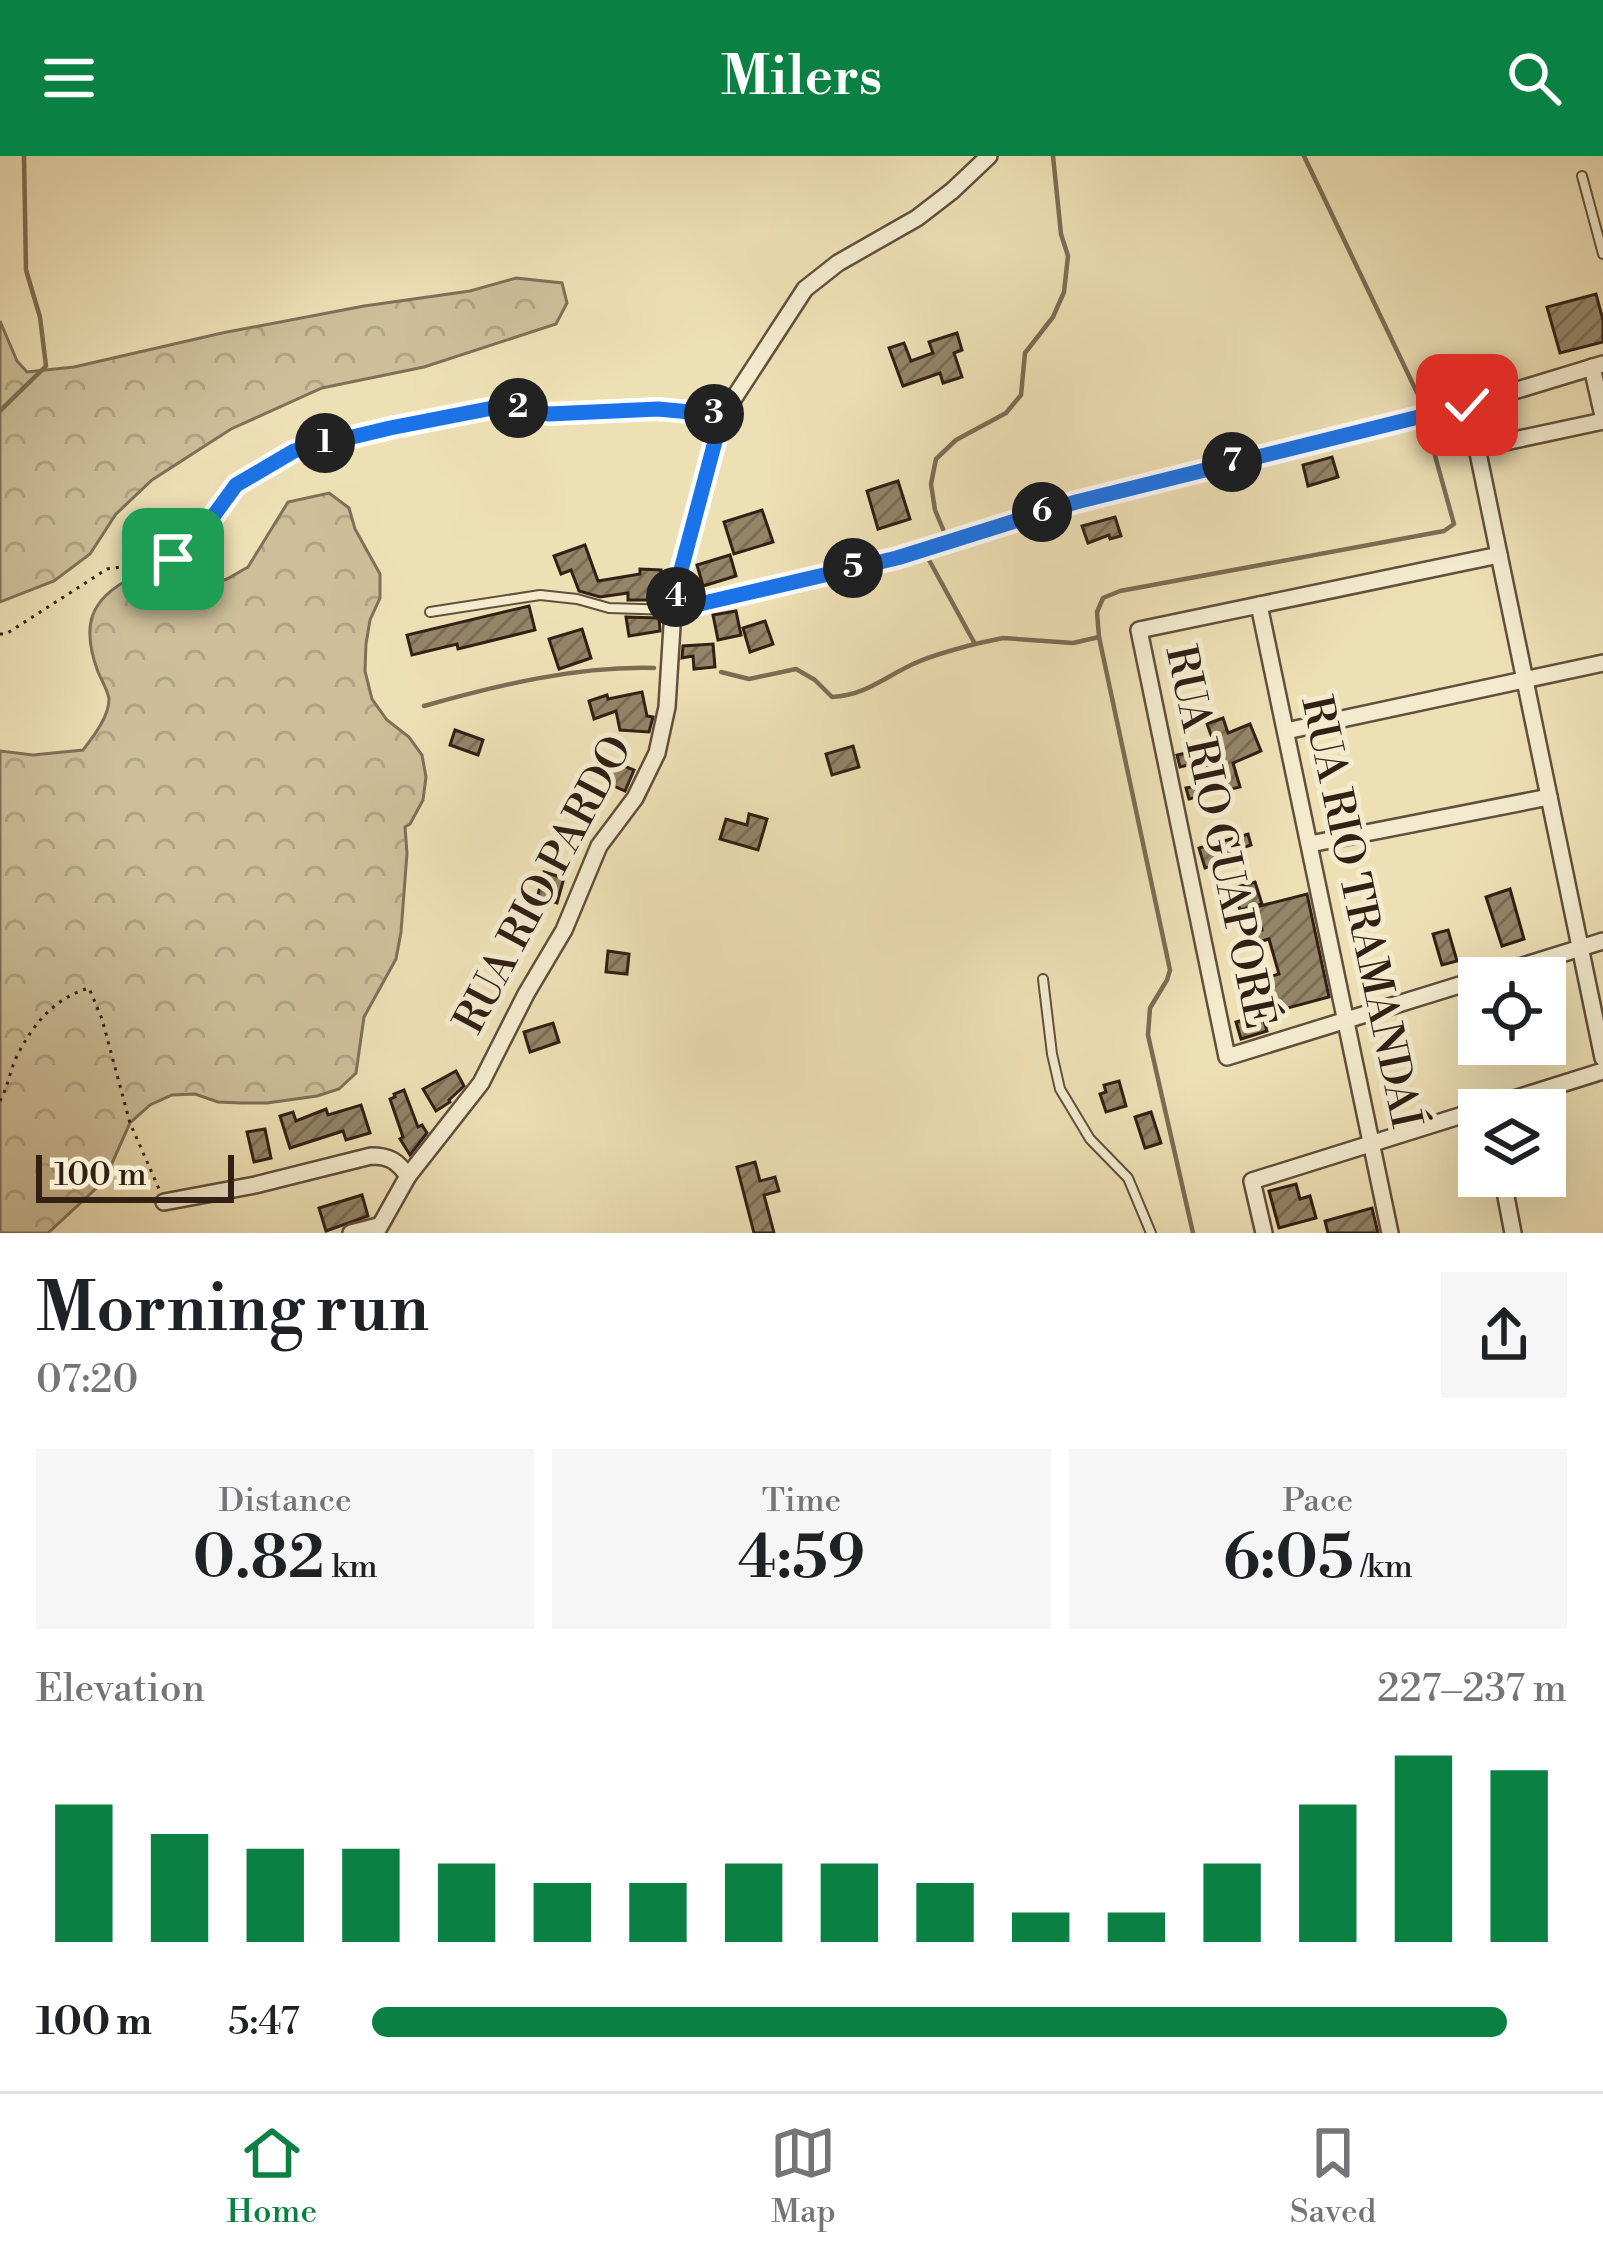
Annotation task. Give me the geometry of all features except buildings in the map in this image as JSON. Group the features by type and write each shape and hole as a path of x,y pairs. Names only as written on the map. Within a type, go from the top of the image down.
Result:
{"street":[{"name":"RUA RIO PARDO","path":"377,1229 408,1176 481,1083 564,930 599,846 635,798 657,753 668,707 681,570 722,415 805,290 838,263 917,218 988,156"},
{"path":"674,610 897,558 1060,507 1435,415 1597,366 1603,418 1477,448"},
{"path":"1435,415 1464,430 1477,448 1603,1058"},
{"path":"1259,605 1499,555"},
{"name":"RUA RIO GUAPORÉ","path":"1259,605 1139,630 1227,1057 1347,1020"},
{"name":"RUA RIO TRAMANDAÍ","path":"1259,605 1390,1233"},
{"path":"1286,731 1603,662"},
{"path":"1310,844 1549,797"},
{"path":"1551,957 1603,941"},
{"path":"1347,1020 1458,986"},
{"path":"1549,1089 1603,1071"},
{"path":"1264,1233 1252,1181 1458,1118"},
{"path":"164,1202 371,1156 397,1161 408,1176"},
{"path":"1506,1197 1513,1233"},
{"path":"351,1233 377,1229"}],"lane":[{"path":"1582,176 1603,254"},
{"path":"430,612 540,595 609,608 674,610"},
{"path":"1043,979 1060,1089 1090,1139 1127,1178 1151,1233"}],"path":[{"path":"0,634 107,568 173,559 193,544 236,485 294,451 503,406 549,414 658,409 722,415"},
{"path":"0,1101 16,1057 40,1019 68,994 89,988 130,1123 164,1202"}],"green space":[{"path":"516,278 562,283 567,303 556,324 424,367 322,388 231,429 152,480 116,514 90,554 54,581 0,602 0,321 17,361 27,372 74,367 364,306 470,291"},
{"path":"329,493 349,508 380,574 380,598 366,644 365,671 372,699 422,755 426,777 423,800 405,827 407,853 396,959 364,1017 356,1073 339,1089 267,1103 172,1095 150,1105 130,1123 104,1181 48,1233 0,1233 0,751 33,755 83,750 91,739 109,699 93,656 90,628 98,605 118,586 133,577 180,590 227,579 248,567 288,502"}],"waterway":[{"path":"0,411 46,366 40,317 26,270 24,156"},
{"path":"945,534 931,484 936,459 956,440 1006,413 1021,395 1025,353 1053,317 1064,292 1068,256 1061,234 1053,156"},
{"path":"1304,156 1422,403"},
{"path":"1193,1233 1148,1035 1150,1008 1170,970 1097,612 1103,598 1120,591 1444,531 1454,524 1427,427"},
{"path":"929,560 975,644 1003,638 1073,643 1099,637"},
{"path":"721,672 749,679 796,669 832,697 844,696 919,661 975,644"},
{"path":"424,706 538,678 654,668"}],"route":[{"path":"173,559 193,544 236,485 294,451 503,406 549,414 658,409 722,415 674,610 897,558 1076,502 1467,405"}]}
